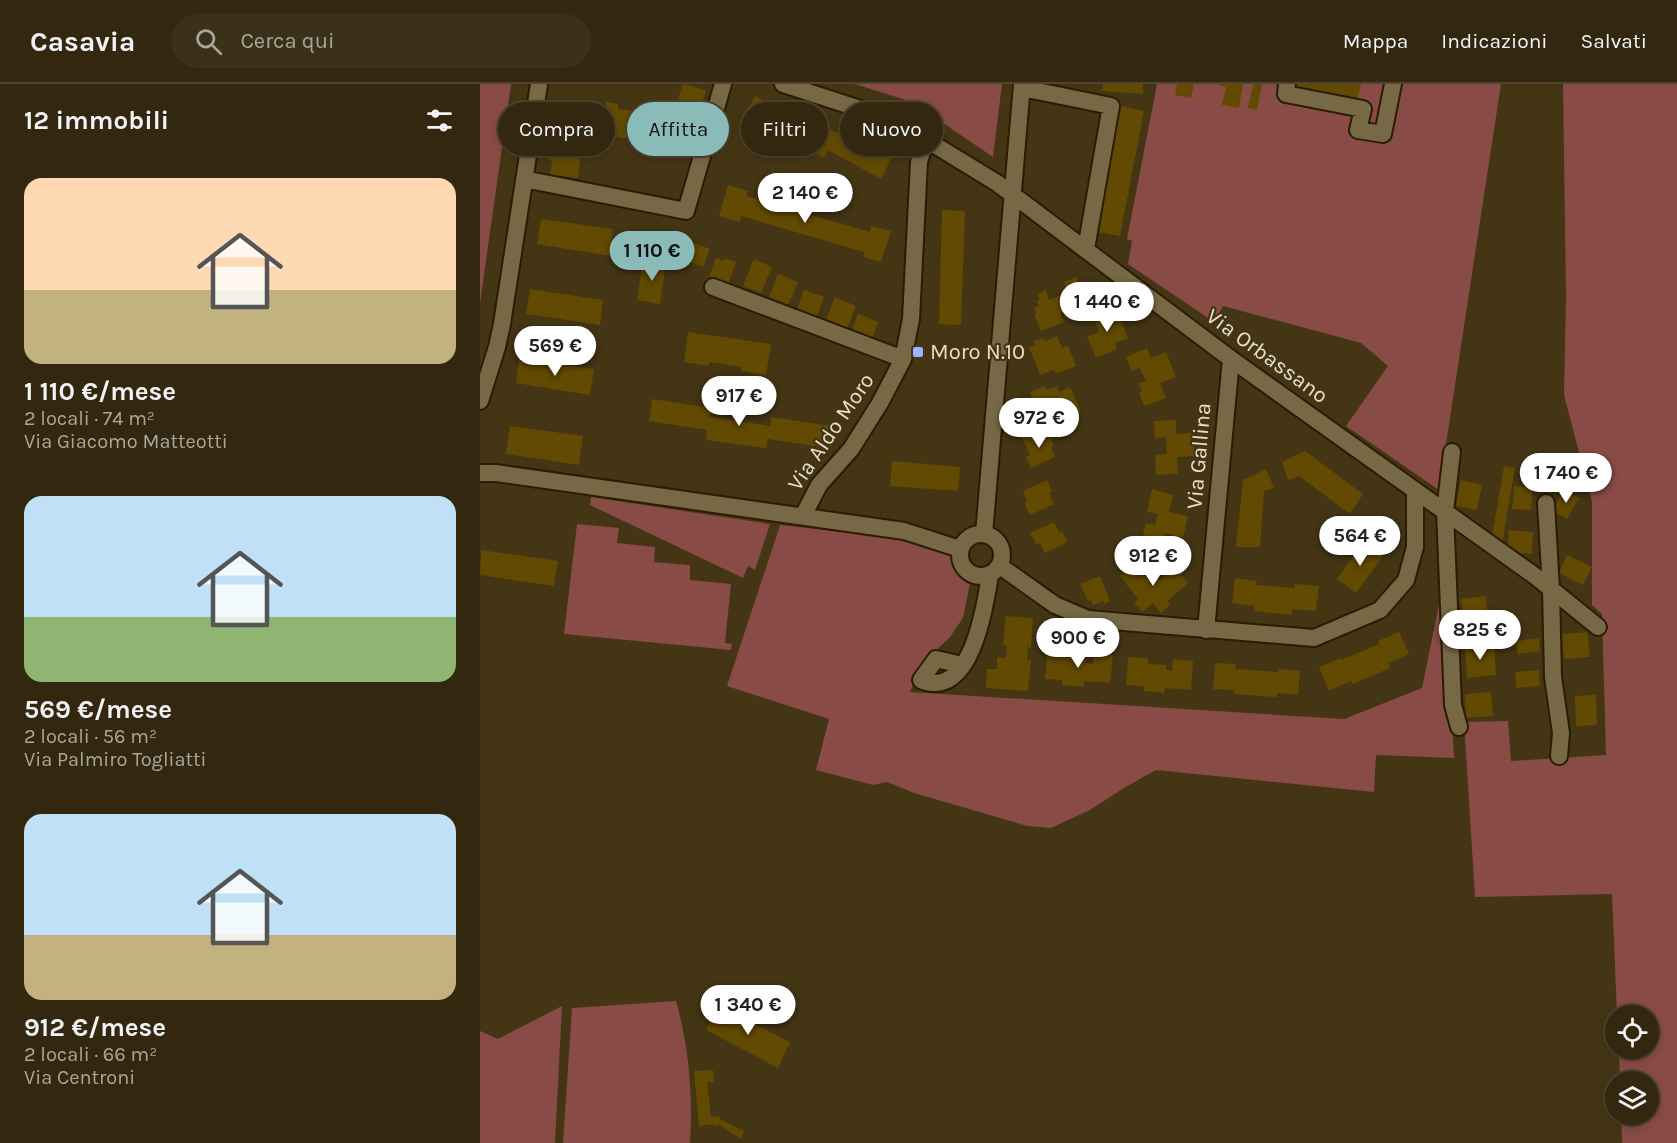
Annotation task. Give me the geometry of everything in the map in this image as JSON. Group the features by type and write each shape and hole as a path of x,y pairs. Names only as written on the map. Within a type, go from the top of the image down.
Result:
{"street":[{"path":"480,401 500,336 539,84"},
{"path":"524,179 686,211 723,84"},
{"name":"Via Orbassano","path":"783,84 840,102"},
{"path":"1287,84 1286,94 1363,109 1358,130 1383,134 1393,84"},
{"path":"984,534 1022,86 1111,106 1086,249"},
{"name":"Via Orbassano","path":"943,149 1012,193 1231,359 1445,511 1551,589 1598,627"},
{"name":"Via Aldo Moro","path":"480,466 488,473 803,516 819,485 851,449 880,404 903,359 911,319 921,156"},
{"path":"713,287 903,359"},
{"name":"Via Gallina","path":"1206,630 1231,359"},
{"path":"1452,452 1445,511 1453,705 1459,727"},
{"path":"995,570 1055,606 1088,619 1314,638 1380,610 1406,580 1415,547 1415,490"},
{"path":"1546,503 1553,677 1562,733 1559,756"},
{"path":"803,516 904,531 960,549"},
{"path":"962,665 975,644 1002,550 998,541 984,534 971,536 964,542 960,549 960,562 964,569 978,577 995,570"}],"shaded area":[{"path":"480,84 511,84 508,102 498,102 498,156 501,156 480,303"},
{"path":"855,84 1002,84 993,157 943,123 943,102 912,102"},
{"path":"1157,84 1501,84 1439,490 1346,426 1388,366 1361,343 1223,306 1214,322 1128,264 1132,241 1127,239"},
{"path":"1563,84 1677,84 1677,1143 1622,1143 1621,1125 1659,1125 1659,1071 1620,1071 1619,1059 1659,1059 1659,1005 1617,1005 1612,894 1475,897 1464,722 1508,721 1511,761 1606,755 1602,614 1592,605 1592,502 1564,395 1566,296"},
{"path":"591,497 770,524 755,570 748,566 743,578 590,505"},
{"path":"577,524 619,528 617,543 655,547 654,562 690,565 690,580 731,584 725,643 732,644 731,650 564,634"},
{"path":"780,525 913,540 953,555 958,572 970,583 963,618 950,637 921,665 910,692 1344,719 1422,688 1444,580 1454,758 1376,755 1374,792 1156,770 1090,810 1051,828 1027,826 914,793 887,782 873,785 816,770 829,719 727,686"},
{"path":"676,1001 689,1071 690,1143 563,1143 572,1008"},
{"path":"562,1006 555,1143 480,1143 480,1031 498,1039"}],"building":[{"path":"683,84 706,90 702,102 677,102"},
{"path":"1103,84 1143,84 1143,94 1102,91"},
{"path":"1177,84 1194,84 1191,98 1175,95"},
{"path":"1216,84 1243,84 1239,108 1222,105 1226,87"},
{"path":"1253,84 1262,84 1257,110 1248,108"},
{"path":"1296,84 1361,84 1357,101 1295,90"},
{"path":"755,96 766,102 752,102"},
{"path":"615,104 618,104 618,109 627,110 627,139 615,137"},
{"path":"1120,106 1144,111 1120,236 1097,232"},
{"path":"828,128 837,133 840,128 840,156 892,156 881,179 828,150"},
{"path":"548,156 580,156 578,178 550,175 552,161 548,160"},
{"path":"728,185 748,191 746,196 870,232 871,226 891,231 881,262 863,257 864,252 741,216 740,222 719,216"},
{"path":"942,210 965,211 961,325 939,324"},
{"path":"541,219 613,229 610,256 537,244"},
{"path":"694,243 710,249 703,267 687,261"},
{"path":"716,258 736,262 728,285 709,277"},
{"path":"754,259 772,267 761,293 743,286"},
{"path":"643,261 666,264 660,304 637,300"},
{"path":"778,274 798,282 788,305 769,297"},
{"path":"1076,277 1080,288 1088,284 1098,307 1076,316 1072,308 1060,313 1064,322 1041,331 1034,314 1036,313 1034,308 1039,306 1037,301 1040,300 1037,294 1046,290 1049,300 1068,292 1064,282"},
{"path":"530,289 603,300 600,325 526,314"},
{"path":"804,290 824,297 816,318 796,311"},
{"path":"835,297 856,306 846,331 825,322"},
{"path":"1116,308 1128,338 1115,343 1117,349 1096,358 1087,337 1099,332 1093,317"},
{"path":"858,314 878,322 871,341 851,333"},
{"path":"688,332 771,344 766,375 741,371 742,367 709,362 709,366 684,362"},
{"path":"1057,336 1062,348 1068,346 1076,366 1056,374 1054,370 1040,375 1029,347 1035,345 1033,341 1043,338 1044,341"},
{"path":"1147,348 1151,358 1166,352 1176,377 1160,383 1166,398 1144,406 1139,393 1142,392 1139,383 1146,381 1140,368 1132,371 1126,357"},
{"path":"519,359 594,369 590,395 516,383"},
{"path":"1045,386 1047,390 1057,386 1059,392 1070,387 1081,412 1072,416 1071,413 1057,419 1051,405 1030,414 1024,400 1032,397 1030,392"},
{"path":"652,399 712,408 710,417 770,426 771,417 831,426 828,448 768,439 766,448 706,440 707,430 649,421"},
{"path":"1176,420 1176,434 1193,433 1194,456 1177,457 1178,474 1156,475 1155,455 1167,454 1166,437 1155,438 1154,421"},
{"path":"510,426 583,436 579,465 506,454"},
{"path":"1034,432 1037,439 1049,434 1054,446 1051,447 1055,457 1031,468 1026,457 1030,455 1022,437"},
{"path":"1305,451 1363,494 1350,514 1299,476 1288,480 1282,462"},
{"path":"892,461 960,467 958,491 890,486"},
{"path":"1504,466 1515,468 1502,544 1491,542"},
{"path":"1266,469 1274,488 1264,491 1260,547 1236,547 1243,480"},
{"path":"1047,480 1054,504 1030,515 1024,503 1027,501 1023,491"},
{"path":"1461,480 1482,485 1477,510 1456,506"},
{"path":"1514,486 1533,488 1531,510 1512,509"},
{"path":"1152,489 1173,495 1169,512 1188,516 1183,538 1165,533 1161,549 1141,544 1146,523 1155,525 1158,514 1147,512"},
{"path":"1564,489 1579,498 1567,519 1552,510"},
{"path":"1054,522 1068,542 1045,553 1040,543 1036,544 1030,533"},
{"path":"1509,530 1533,532 1532,554 1507,552"},
{"path":"1363,542 1383,556 1356,593 1337,579"},
{"path":"481,550 558,561 554,586 480,575"},
{"path":"1567,555 1592,567 1583,585 1559,573"},
{"path":"1136,563 1149,580 1155,575 1159,580 1175,567 1188,583 1167,601 1170,605 1161,613 1153,603 1142,612 1134,603 1138,599 1120,576"},
{"path":"1100,576 1110,601 1093,605 1091,600 1088,601 1080,584"},
{"path":"1235,578 1257,581 1256,585 1294,588 1295,584 1319,586 1316,611 1292,609 1292,615 1254,611 1254,606 1232,603"},
{"path":"1486,596 1488,622 1464,625 1461,599"},
{"path":"1006,616 1033,618 1031,648 1028,647 1027,660 1031,660 1028,691 986,688 987,669 997,669 997,657 1006,658 1007,646 1003,645"},
{"path":"1399,632 1409,654 1388,663 1390,668 1353,684 1351,681 1329,691 1319,667 1379,644 1378,641"},
{"path":"1587,632 1590,657 1564,659 1562,634"},
{"path":"1539,638 1540,651 1518,654 1516,641"},
{"path":"1494,645 1496,675 1467,678 1465,647"},
{"path":"1048,649 1068,650 1067,657 1086,659 1085,663 1093,664 1094,653 1113,655 1110,683 1084,681 1084,687 1062,685 1062,680 1045,679"},
{"path":"1128,657 1148,658 1148,664 1166,665 1166,670 1172,671 1173,659 1193,661 1191,690 1165,688 1164,693 1144,691 1144,686 1126,685"},
{"path":"1215,663 1236,664 1235,669 1300,671 1298,695 1277,693 1277,697 1234,694 1234,690 1213,689"},
{"path":"1539,670 1540,686 1516,688 1515,672"},
{"path":"1491,692 1493,716 1466,718 1465,694"},
{"path":"1596,695 1597,725 1576,726 1575,696"},
{"path":"718,1005 790,1042 778,1068 706,1030"},
{"path":"713,1070 714,1082 707,1082 711,1117 720,1116 720,1119 744,1131 741,1139 719,1125 699,1126 694,1071"}],"place":[{"name":"Moro N.10","path":"918,352"}]}
